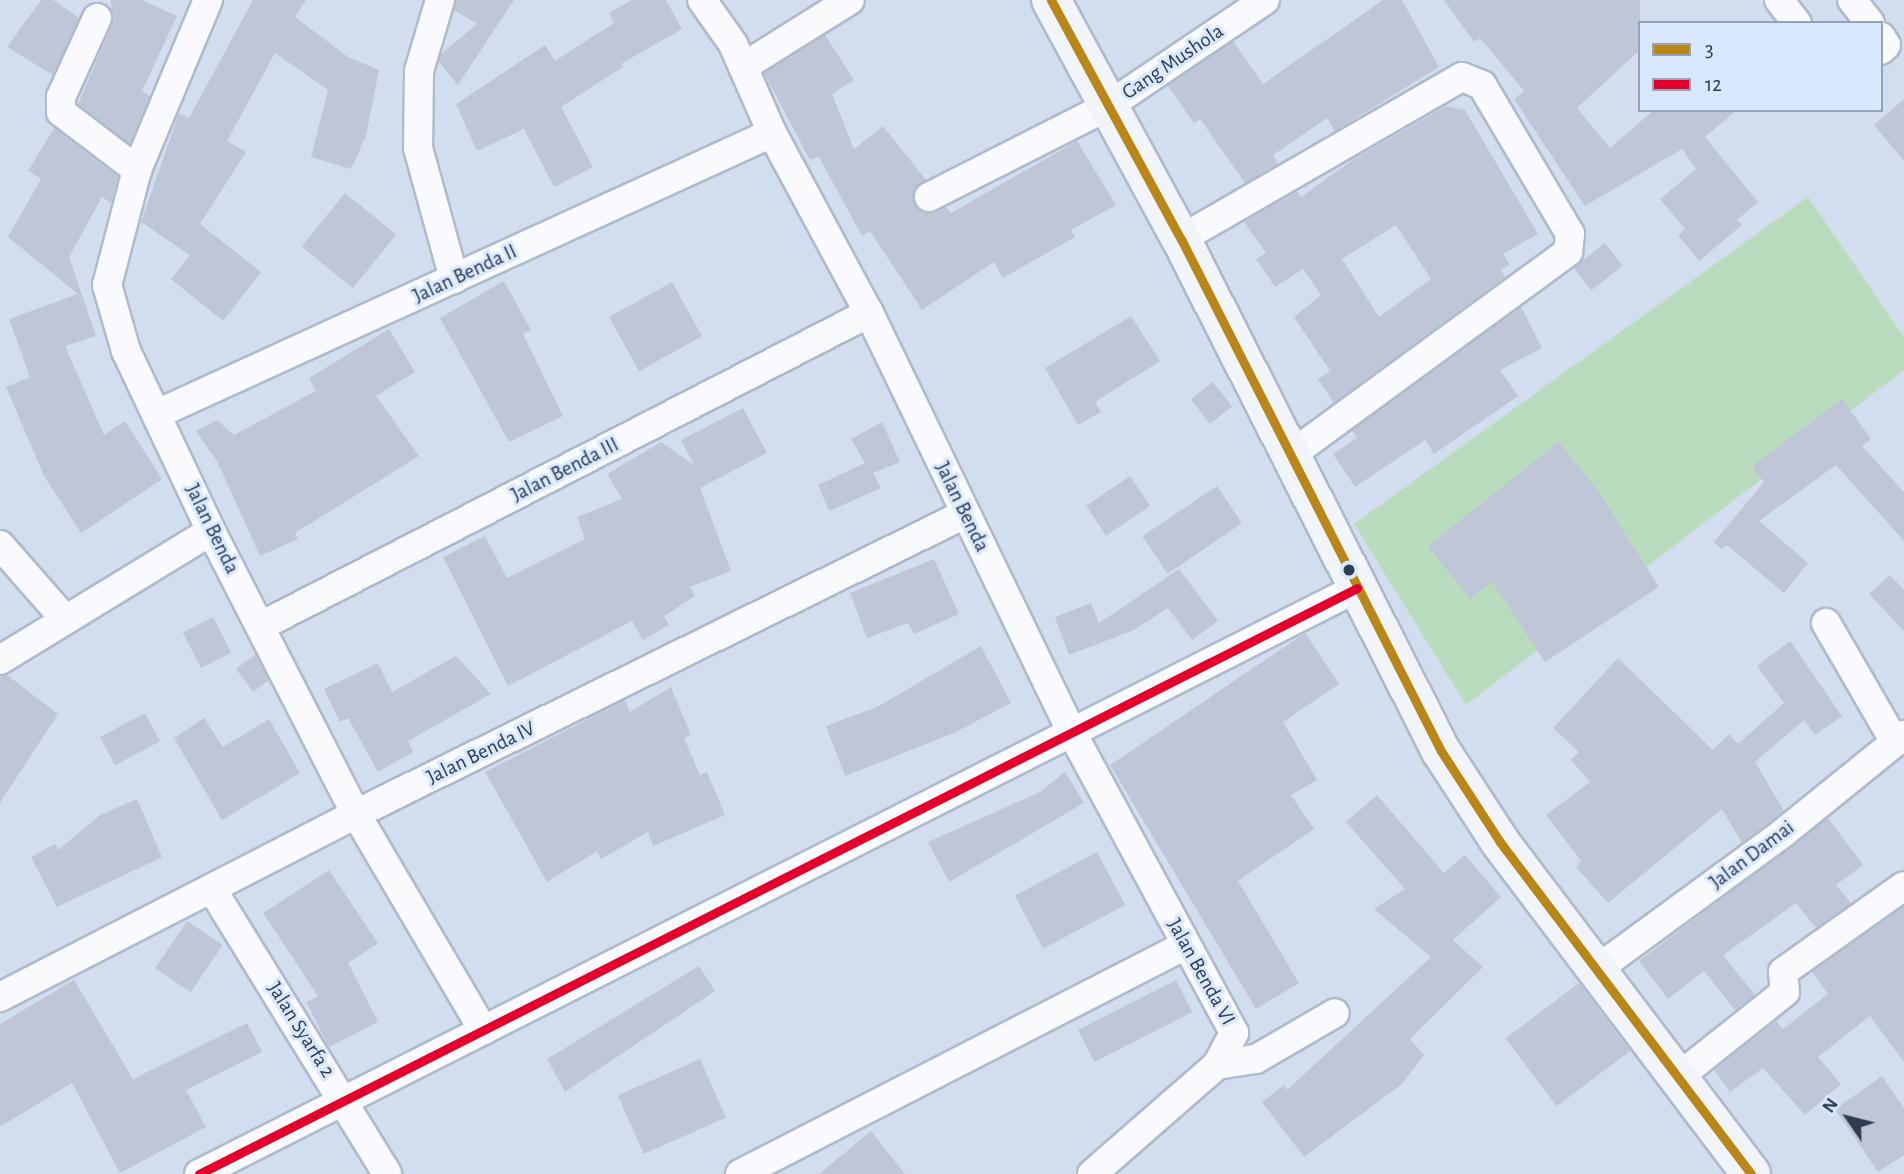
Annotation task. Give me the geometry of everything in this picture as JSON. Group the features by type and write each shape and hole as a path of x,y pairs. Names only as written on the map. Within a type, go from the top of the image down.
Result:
{"main road":[{"path":"1051,0 1181,239 1441,751 1500,842 1751,1174"}],"street":[{"name":"Jalan Benda","path":"208,0 137,170 107,285 126,351 211,531 355,814 483,1030"},
{"path":"440,0 419,71 418,148 454,278"},
{"name":"Jalan Benda","path":"702,0 743,67 772,133 869,313 1072,733"},
{"path":"743,67 850,0"},
{"name":"Gang Mushola","path":"929,197 1108,106 1265,0"},
{"path":"1779,0 1795,21"},
{"path":"1852,0 1868,21"},
{"path":"97,18 61,97 61,112 137,170"},
{"path":"1181,239 1462,76 1482,85 1570,234 1568,251 1289,456"},
{"name":"Jalan Benda II","path":"157,414 772,133"},
{"name":"Jalan Benda III","path":"261,626 869,313"},
{"name":"Jalan Benda IV","path":"0,997 355,814 965,514"},
{"path":"0,660 63,617 211,531"},
{"path":"0,545 63,617"},
{"path":"199,1174 1357,588"},
{"path":"1826,623 1899,738"},
{"name":"Jalan Benda VI","path":"1072,733 1234,1033 1217,1065 1092,1174"},
{"name":"Jalan Damai","path":"1596,970 1783,833 1899,738"},
{"path":"1677,1078 1785,992 1783,972 1904,886"},
{"name":"Jalan Syarfa 2","path":"212,889 345,1100 387,1174"},
{"path":"740,1174 1186,945"},
{"path":"1217,1065 1256,1059 1335,1013"}],"green space":[{"path":"1808,197 1904,337 1904,370 1466,705 1354,524"}],"building":[{"path":"41,0 53,0 79,18 53,75 7,47"},
{"path":"111,0 142,0 177,16 142,91 150,96 130,144 78,104 112,25"},
{"path":"253,0 306,0 295,17 348,57 379,70 366,136 351,169 311,157 328,90 275,53 227,141 246,152 200,224 261,272 223,321 171,279 190,255 141,222 179,113 189,118"},
{"path":"456,0 514,0 458,85 439,62 441,54 477,24 454,10"},
{"path":"632,0 666,0 682,29 621,64 623,67 561,107 593,167 554,187 524,129 477,151 456,104 545,45 555,61 614,23 609,13"},
{"path":"1383,0 1402,0 1439,67 1335,131 1327,118 1273,155 1278,164 1245,183 1200,119 1194,123 1168,86 1233,41 1263,84"},
{"path":"1444,0 1640,0 1638,52 1577,108 1610,148 1652,112 1735,112 1705,137 1758,202 1737,220 1742,225 1699,261 1678,235 1685,229 1660,199 1696,169 1682,149 1585,206 1514,99 1524,91 1480,38 1474,42"},
{"path":"825,35 854,80 832,94 854,149 883,126 926,180 913,195 921,211 946,207 951,213 1077,141 1116,205 1071,230 1075,237 1003,278 994,262 922,310 870,231 862,236 819,157 810,160 764,73"},
{"path":"1904,99 1904,161 1874,125"},
{"path":"1446,106 1465,110 1538,234 1503,254 1510,265 1501,270 1505,277 1334,403 1318,379 1330,371 1294,317 1321,295 1303,269 1275,287 1256,259 1266,253 1244,222 1297,191 1301,197 1354,159","holes":["1396,225 1431,279 1379,317 1342,259"]},
{"path":"54,128 118,177 111,203 102,197 69,257 96,336 65,346 104,435 125,421 162,479 81,533 44,476 6,387 30,377 9,319 78,294 8,237 41,179 28,171"},
{"path":"345,193 396,235 353,288 302,247"},
{"path":"1605,243 1623,266 1591,290 1573,268"},
{"path":"504,281 531,330 523,334 563,416 509,442 440,318"},
{"path":"672,282 702,336 639,371 609,317"},
{"path":"1521,307 1542,348 1500,370 1518,396 1434,454 1425,440 1355,487 1333,454 1357,438 1352,430"},
{"path":"1131,316 1160,361 1095,402 1101,412 1078,425 1045,368"},
{"path":"389,329 415,372 376,396 419,456 295,533 298,539 260,556 217,461 196,431 217,420 234,435 316,391 309,378"},
{"path":"1213,382 1232,406 1210,424 1191,399"},
{"path":"1842,399 1871,439 1862,446 1904,492 1904,541 1836,465 1759,521 1808,563 1784,593 1727,545 1721,549 1714,542 1764,482 1752,466"},
{"path":"743,408 767,453 700,488 731,571 690,587 695,596 664,616 669,625 643,640 632,621 508,686 443,557 485,536 507,578 585,539 577,517 622,499 607,474 661,442 695,466 681,440"},
{"path":"882,422 900,462 873,473 881,488 829,511 818,485 865,463 851,439"},
{"path":"1559,442 1601,495 1659,587 1545,662 1492,582 1470,599 1428,546"},
{"path":"1130,476 1150,506 1106,535 1086,506"},
{"path":"1217,486 1242,523 1168,574 1142,536"},
{"path":"934,559 959,614 914,634 908,623 867,638 850,593"},
{"path":"1179,569 1218,621 1192,640 1168,608 1134,630 1069,655 1055,617 1091,603 1099,623"},
{"path":"1890,575 1904,590 1904,631 1869,594"},
{"path":"213,617 231,653 201,668 183,632"},
{"path":"1305,633 1339,684 1283,722 1317,780 1291,795 1314,829 1238,881 1299,983 1256,1009 1110,765"},
{"path":"1790,641 1842,716 1815,735 1804,720 1755,762 1784,811 1742,843 1722,809 1608,903 1576,867 1581,861 1546,815 1590,782 1571,760 1579,752 1553,728 1618,658 1713,750 1729,734 1738,744 1784,703 1757,666"},
{"path":"981,646 1011,703 954,733 845,776 826,726 879,706"},
{"path":"256,654 269,680 253,692 236,669"},
{"path":"456,656 491,694 408,741 413,752 378,772 348,718 340,722 324,689 378,663 392,692"},
{"path":"7,675 58,714 0,803 0,677"},
{"path":"671,687 691,735 684,738 700,775 707,772 725,815 653,846 648,832 601,859 597,851 547,882 485,772 625,700 630,712"},
{"path":"145,713 160,741 115,765 100,737"},
{"path":"204,718 223,747 269,719 300,773 222,820 174,738"},
{"path":"1065,772 1084,803 949,882 928,842 1040,792"},
{"path":"1377,795 1444,873 1465,855 1501,897 1453,940 1483,967 1410,1039 1424,1055 1402,1084 1304,1157 1262,1102 1284,1085 1287,1090 1431,957 1374,909 1405,889 1346,822"},
{"path":"137,799 162,857 57,907 31,857 55,844 58,850 100,815"},
{"path":"1828,818 1863,865 1836,885 1851,903 1816,928 1796,903 1723,955 1755,995 1735,1010 1704,971 1668,999 1639,961"},
{"path":"1097,852 1125,905 1043,949 1015,896"},
{"path":"329,870 378,943 348,963 378,1022 329,1047 306,1002 318,996 263,913"},
{"path":"1904,906 1904,1062 1870,1016 1818,1057 1841,1084 1805,1115 1763,1068 1730,1092 1714,1070 1776,1021 1783,1029 1828,994 1812,972"},
{"path":"187,921 223,945 191,992 155,968"},
{"path":"699,966 715,991 565,1092 547,1059"},
{"path":"74,980 133,1079 247,1023 262,1052 186,1090 206,1127 120,1173 72,1083 0,1127 0,1024"},
{"path":"1176,980 1192,1012 1094,1062 1078,1030"},
{"path":"1579,983 1630,1051 1557,1106 1506,1038"},
{"path":"700,1059 726,1117 644,1154 618,1096"},
{"path":"1882,1076 1904,1108 1904,1155 1878,1172 1835,1109"},
{"path":"871,1131 905,1174 819,1174"}],"transit line":[{"name":"3","path":"1051,0 1181,239 1441,751 1500,842 1751,1174"},
{"name":"12","path":"199,1174 1357,588"}]}
